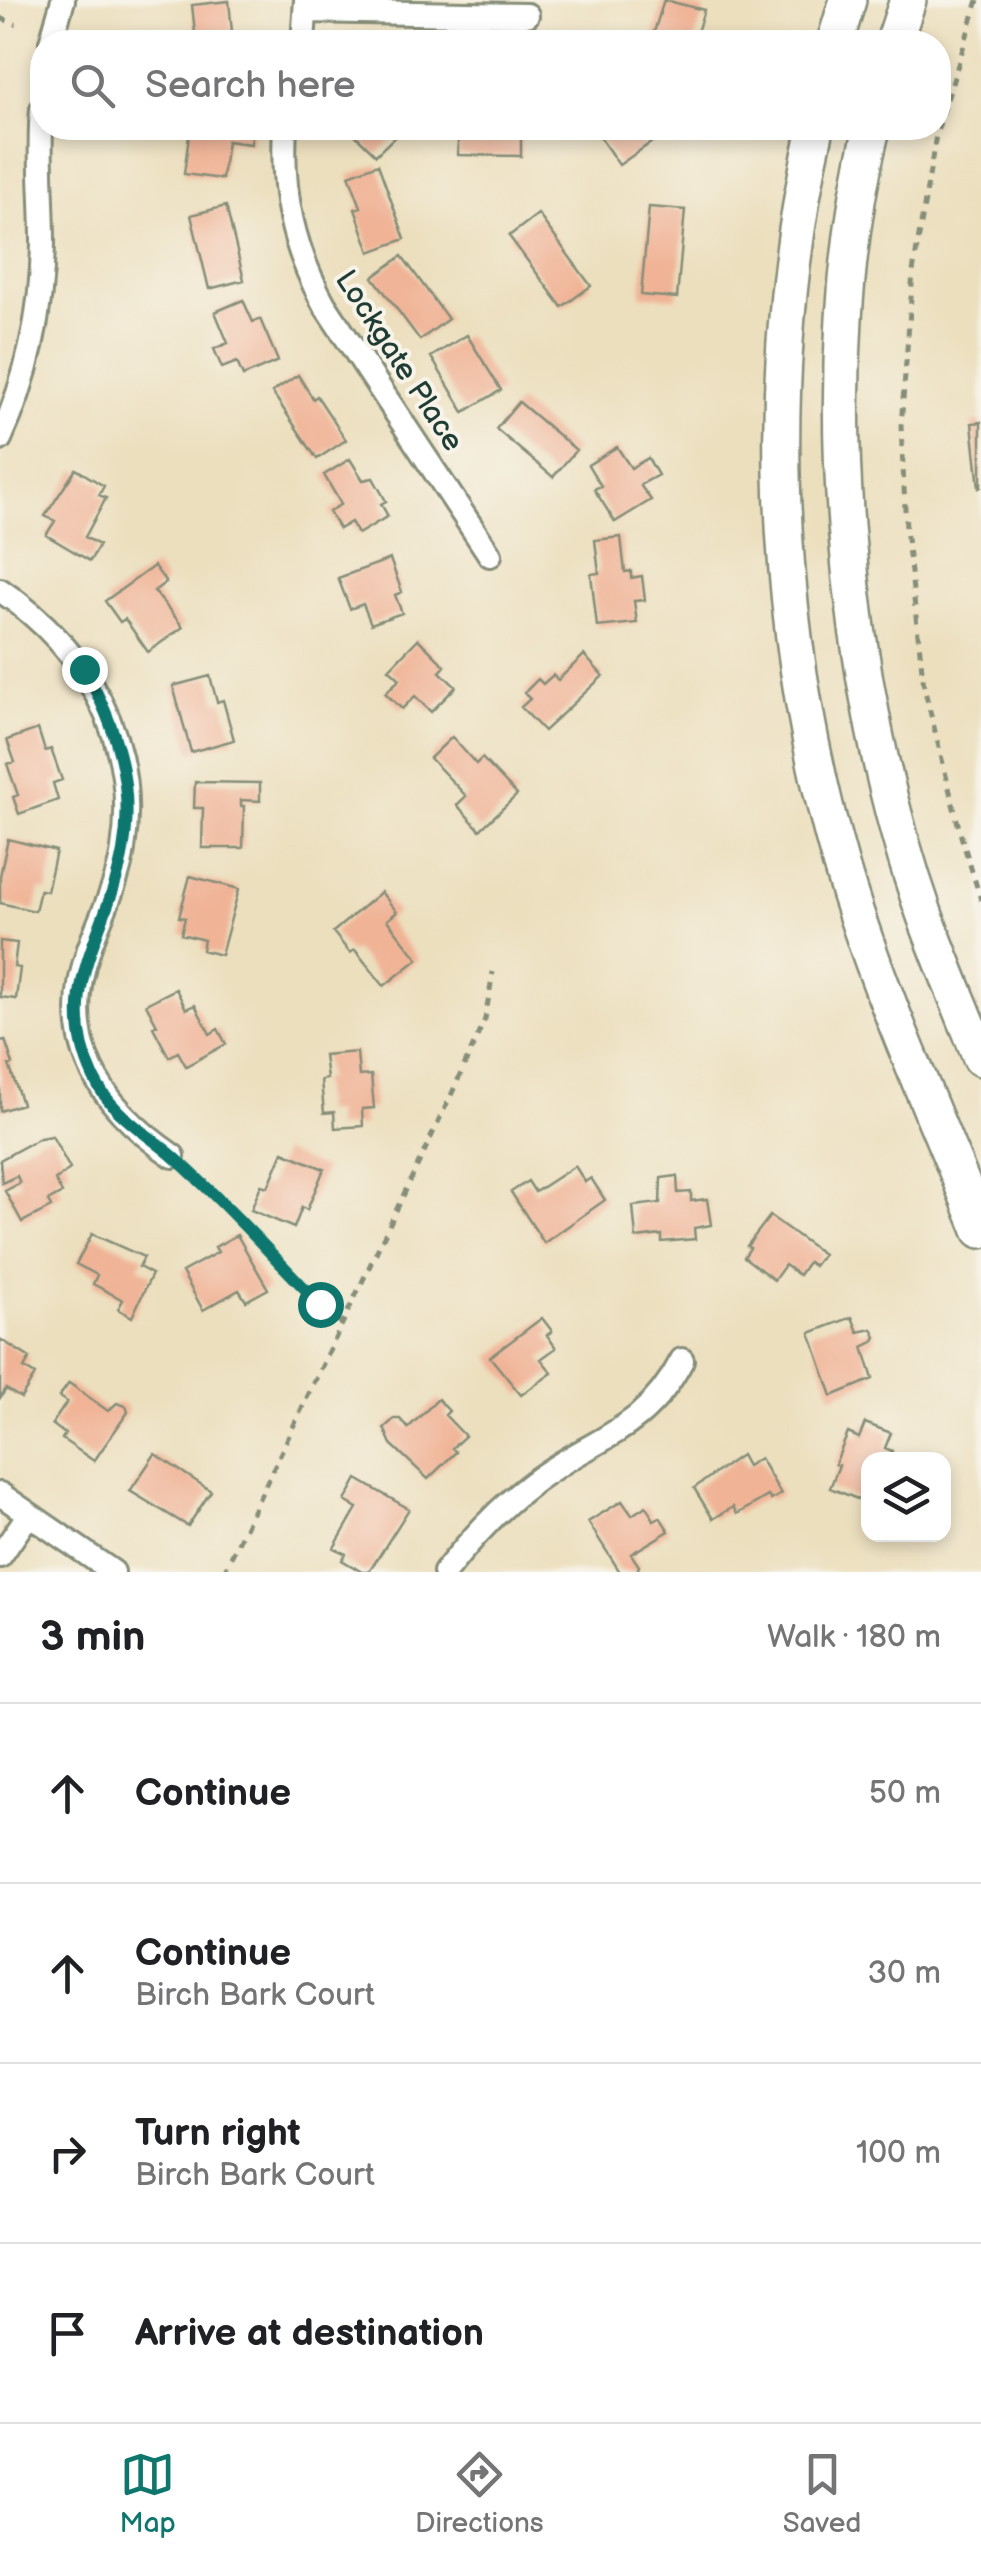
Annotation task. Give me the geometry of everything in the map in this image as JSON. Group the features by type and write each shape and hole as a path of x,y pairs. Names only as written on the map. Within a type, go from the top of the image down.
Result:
{"highway":[{"path":"839,30 848,0"},
{"path":"898,30 908,0"},
{"path":"814,140 796,238 783,415 785,522 802,689 835,842 857,915 981,1230"},
{"path":"869,140 862,166 842,364 846,504 854,592 866,678 900,832 925,914 981,1058"}],"street":[{"path":"54,30 63,0"},
{"path":"306,6 527,15"},
{"path":"0,439 29,356 39,300 42,140"},
{"name":"Lockgate Place","path":"284,140 286,198 307,273 490,556"},
{"path":"0,590 29,610 75,658 104,704 117,740 125,777 127,815 123,850 113,891 88,952 80,986 80,1020 86,1057 100,1090 126,1118 173,1156"},
{"path":"445,1572 480,1531 531,1484 631,1424 654,1404 682,1360"},
{"path":"0,1494 113,1572"},
{"path":"0,1556 29,1514"}],"path":[{"path":"951,87 978,0"},
{"path":"0,18 16,24"},
{"path":"935,140 913,272 901,426 906,529 924,687 981,900"},
{"path":"970,865 981,861"},
{"path":"224,1572 485,1018 492,972"},
{"path":"173,1156 342,1324"}],"building":[{"path":"664,0 704,10 698,30 655,30"},
{"path":"229,1 232,30 195,30 192,5"},
{"path":"188,140 252,140 251,144 227,141 222,179 184,174"},
{"path":"360,140 392,140 376,155"},
{"path":"458,140 521,140 521,156 458,155"},
{"path":"602,140 655,140 619,165"},
{"path":"378,164 405,239 370,252 355,209 361,207 349,175"},
{"path":"226,206 244,280 209,289 191,215"},
{"path":"649,207 685,210 677,298 641,295"},
{"path":"538,214 591,286 562,307 509,236"},
{"path":"402,256 448,319 420,340 373,277"},
{"path":"243,300 253,322 260,319 278,361 243,376 237,362 222,368 214,349 228,343 215,312"},
{"path":"467,335 501,390 464,412 431,357"},
{"path":"298,375 346,440 317,459 272,392"},
{"path":"519,402 576,450 553,477 496,429"},
{"path":"981,422 981,487 979,488 972,423"},
{"path":"617,447 631,468 648,458 658,475 640,485 651,500 615,522 594,489 601,486 588,465"},
{"path":"350,459 363,480 373,478 386,501 381,504 388,516 358,534 351,522 339,529 329,512 341,504 324,475"},
{"path":"76,469 104,486 99,495 106,498 85,537 99,545 90,561 46,535 55,521 45,516"},
{"path":"621,537 625,572 631,571 631,578 642,576 645,600 634,601 637,623 597,627 591,574 599,573 595,540"},
{"path":"390,559 402,592 395,595 402,613 371,624 363,604 350,609 338,578"},
{"path":"154,566 166,582 154,591 183,627 148,652 125,619 120,622 105,601"},
{"path":"418,639 445,666 440,672 456,687 431,712 415,696 402,709 385,693 400,679 389,669"},
{"path":"584,655 603,676 544,731 521,707 530,699 524,693 538,679 543,684 553,675 558,680"},
{"path":"210,676 217,702 223,700 234,740 191,752 173,686"},
{"path":"38,729 45,751 51,749 62,780 53,783 58,800 19,814 13,797 18,795 7,764 15,762 7,740"},
{"path":"452,737 476,764 482,758 517,795 480,830 457,805 466,796 430,758"},
{"path":"195,782 260,783 260,801 241,800 243,848 202,848 203,808 194,808"},
{"path":"8,839 56,851 47,891 40,890 35,911 0,903 0,876"},
{"path":"190,876 239,889 221,955 202,950 204,940 181,934 185,918 179,917"},
{"path":"381,892 397,912 387,920 418,959 384,986 355,950 350,953 333,932"},
{"path":"0,941 17,943 14,967 20,968 16,999 0,997"},
{"path":"176,989 186,1009 195,1005 210,1034 218,1029 226,1044 186,1066 178,1052 169,1057 146,1004"},
{"path":"5,1040 22,1104 0,1111 0,1041"},
{"path":"357,1052 359,1076 371,1075 374,1108 362,1109 363,1126 335,1128 334,1112 324,1113 324,1055"},
{"path":"52,1136 70,1169 55,1180 62,1193 48,1201 51,1207 22,1222 5,1191 20,1183 17,1176 2,1183 0,1160 40,1138"},
{"path":"283,1152 324,1169 307,1210 302,1207 294,1228 251,1210 261,1185 268,1187"},
{"path":"575,1166 585,1182 591,1178 605,1200 544,1243 511,1192 528,1181 535,1192"},
{"path":"677,1176 678,1193 691,1192 691,1201 707,1199 711,1225 694,1228 695,1239 662,1242 662,1235 636,1238 633,1206 660,1203 661,1178"},
{"path":"770,1216 823,1254 814,1266 808,1262 799,1275 785,1265 774,1280 744,1257 750,1248 747,1246"},
{"path":"92,1234 144,1257 139,1267 152,1274 132,1317 118,1309 123,1300 93,1284 97,1275 76,1264"},
{"path":"237,1235 268,1289 246,1301 239,1290 203,1310 182,1272 218,1252 215,1247"},
{"path":"852,1317 858,1332 872,1329 876,1337 863,1347 873,1379 832,1396 810,1333"},
{"path":"542,1318 552,1331 547,1335 556,1348 541,1359 552,1373 521,1395 490,1357"},
{"path":"0,1339 30,1358 24,1368 35,1375 21,1398 6,1389 0,1398"},
{"path":"69,1383 108,1411 117,1403 126,1406 128,1412 94,1461 62,1439 65,1434 52,1424 67,1402 59,1397"},
{"path":"438,1399 449,1411 445,1415 465,1436 452,1448 456,1452 428,1479 391,1444 384,1428 400,1419 408,1428"},
{"path":"865,1423 891,1433 885,1448 892,1451 861,1452 860,1500 830,1488 848,1433 859,1438"},
{"path":"155,1454 211,1491 188,1526 130,1491"},
{"path":"741,1455 747,1466 760,1458 781,1494 771,1500 768,1496 737,1514 733,1507 713,1519 694,1488"},
{"path":"357,1479 409,1509 369,1572 342,1560 346,1554 334,1548 357,1508 345,1501"},
{"path":"622,1501 632,1515 646,1506 654,1520 660,1517 669,1531 631,1554 639,1566 637,1572 620,1572 588,1522"}],"route":[{"path":"84,669 104,704 117,740 125,777 127,815 113,891 88,952 80,986 80,1020 93,1076 100,1090 126,1118 173,1156 320,1304"}]}
